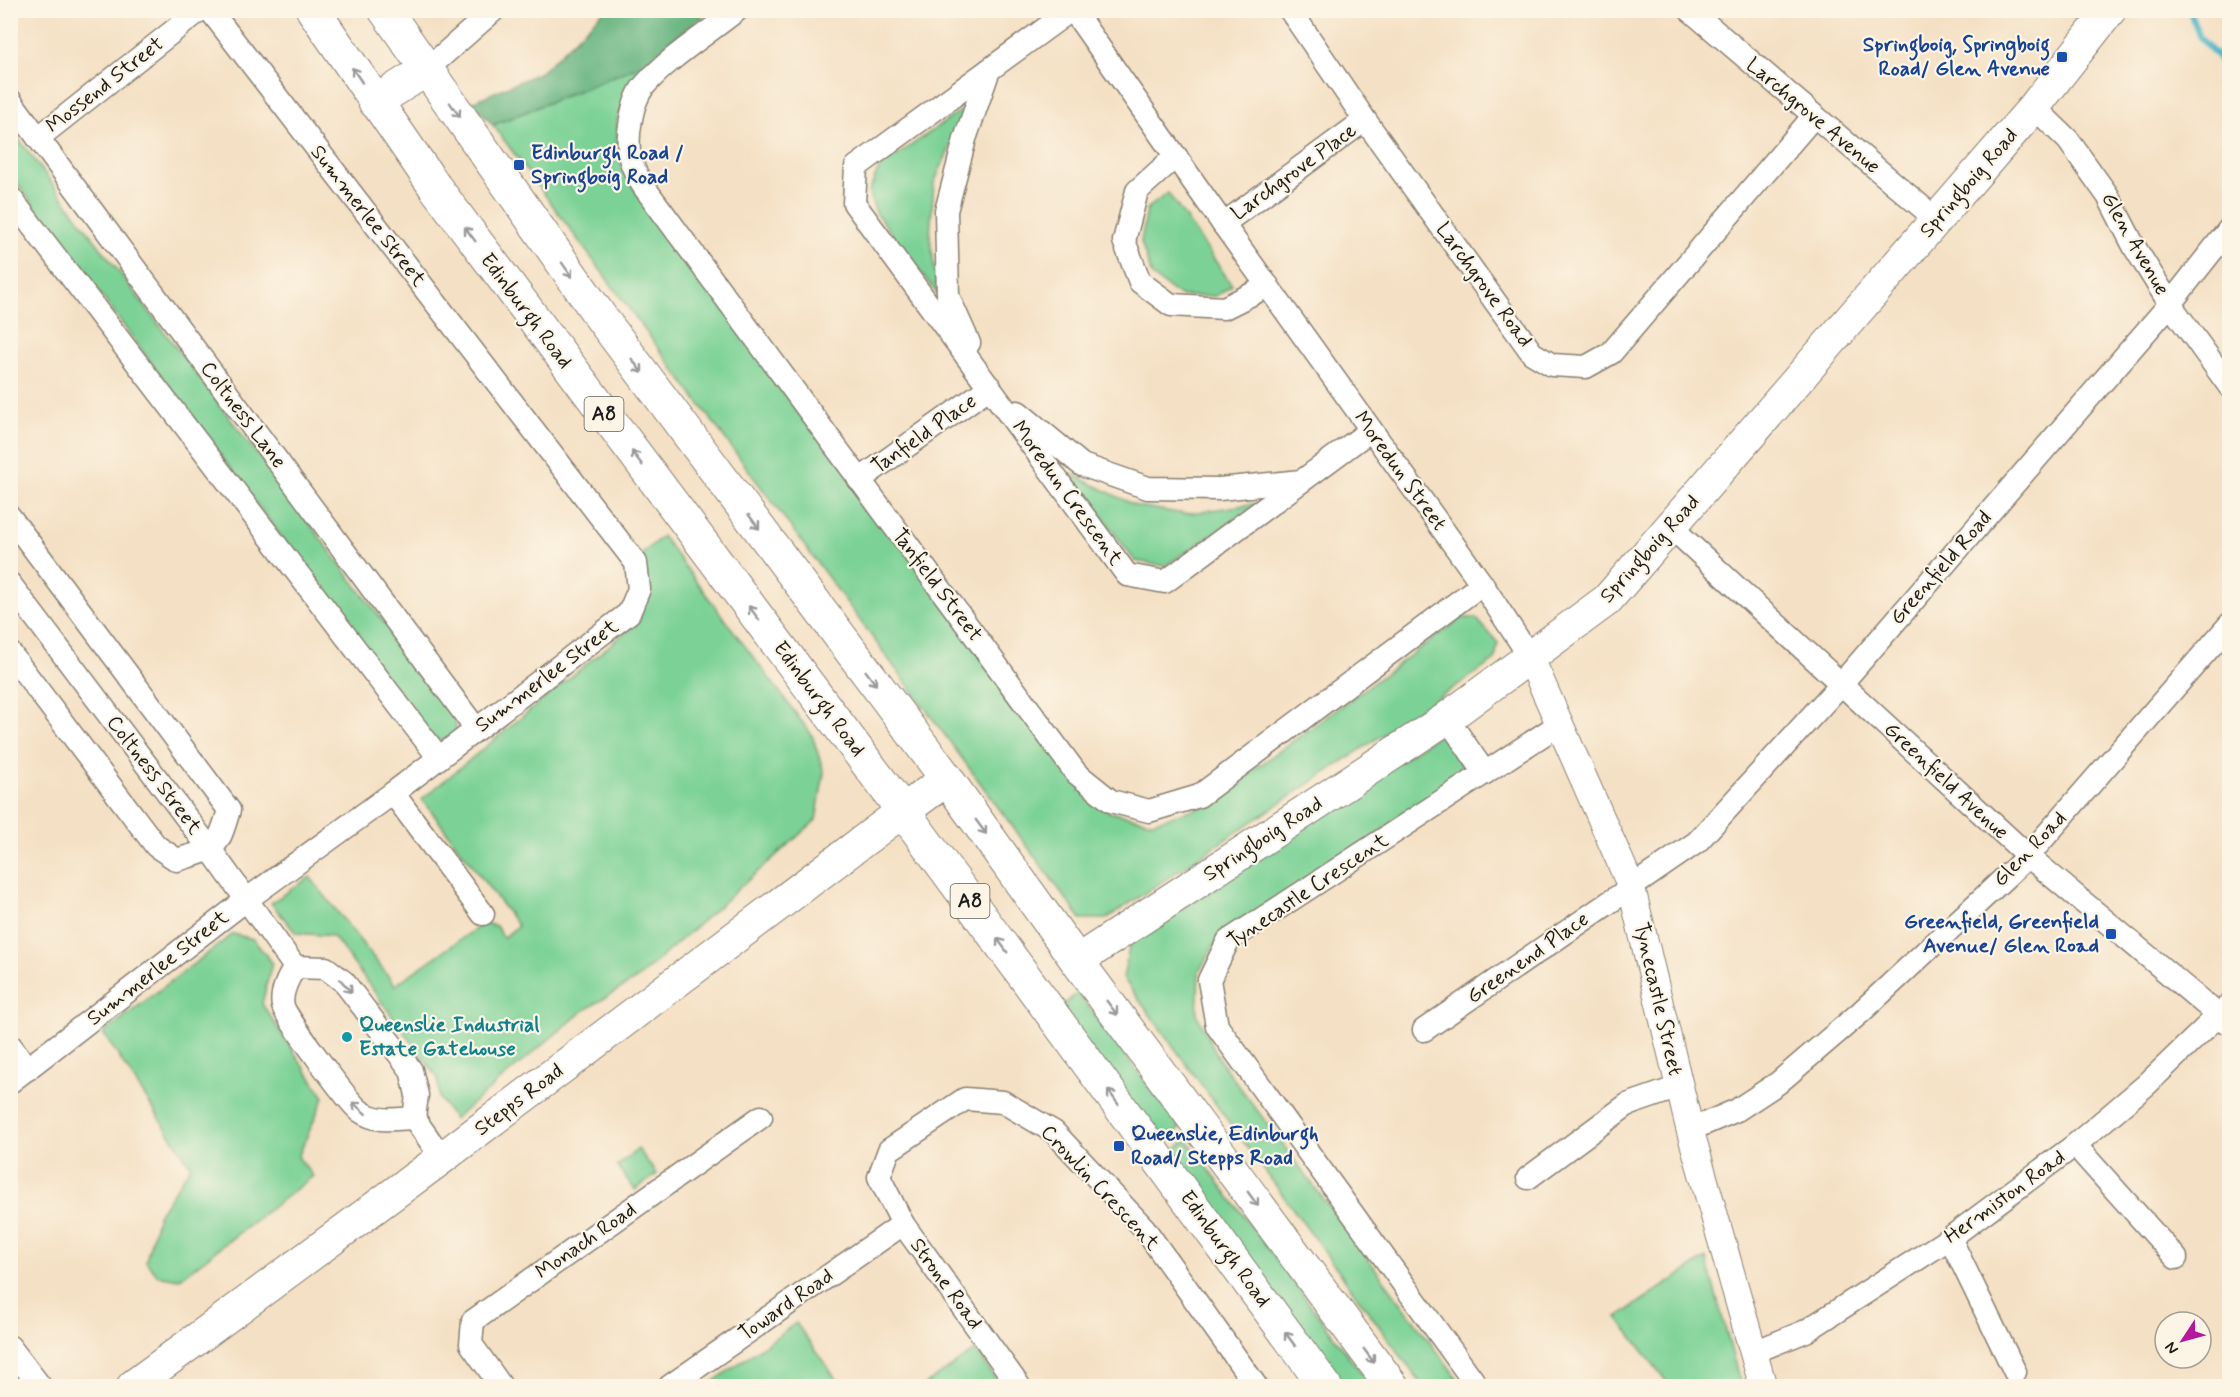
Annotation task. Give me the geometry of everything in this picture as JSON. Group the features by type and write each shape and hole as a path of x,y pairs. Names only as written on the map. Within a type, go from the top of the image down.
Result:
{"main road":[{"name":"Edinburgh Road","path":"313,10 435,187 903,811 1325,1386"},
{"name":"A8","path":"385,10 602,319 947,779 1077,962 1392,1386"},
{"name":"Springboig Road","path":"1077,962 1448,718 1607,600 2034,107 2109,10"},
{"path":"375,102 426,70"},
{"path":"903,811 947,779"},
{"name":"Stepps Road","path":"133,1386 442,1158 903,811"},
{"path":"1036,992 1077,962"}],"street":[{"name":"Mossend Street","path":"38,138 200,10"},
{"name":"Summerlee Street","path":"19,1075 246,900 393,793 629,613 639,589 636,562 210,10"},
{"path":"426,70 494,10"},
{"name":"Tanfield Street","path":"737,10 663,67 642,88 633,110 629,130 630,156 635,172 644,188 1076,773 1111,801 1149,811 1199,796 1482,584"},
{"name":"Moredun Crescent","path":"1072,10 856,167 854,203 1127,575 1165,582 1371,430"},
{"name":"Moredun Street","path":"1072,10 1482,584 1530,657"},
{"name":"Larchgrove Road","path":"1290,10 1365,120 1532,353 1552,365 1586,367 1611,353 1813,117"},
{"name":"Larchgrove Avenue","path":"1690,10 1936,220"},
{"name":"Moredun Crescent","path":"989,70 964,139 946,211 948,296 990,387 1082,465 1148,488 1219,489 1303,481"},
{"name":"Coltness Lane","path":"10,100 476,729"},
{"name":"Glen Avenue","path":"2034,107 2068,140 2108,196 2135,248 2170,303 2229,387"},
{"name":"Larchgrove Place","path":"1223,224 1365,120"},
{"path":"1176,156 1137,191 1124,241 1140,282 1171,305 1224,308 1268,286"},
{"path":"10,197 438,758"},
{"name":"Greenfield Road","path":"1631,886 1697,842 1841,684 2170,303 2229,228"},
{"name":"Tanfield Place","path":"859,480 990,387"},
{"path":"10,517 229,810 221,838 210,849 177,860 156,846 10,653"},
{"name":"Greenfield Avenue","path":"1671,527 2028,856 2226,1015"},
{"name":"Coltness Street","path":"10,584 210,849 295,967"},
{"name":"Glen Road","path":"1690,1130 1737,1110 1778,1083 1861,1012 2028,856 2229,624"},
{"name":"Tynecastle Street","path":"1530,657 1631,886 1690,1130 1763,1386"},
{"path":"1448,718 1485,773"},
{"name":"Tynecastle Crescent","path":"1477,1386 1217,1026 1209,980 1228,941 1561,723"},
{"path":"393,793 483,914"},
{"name":"Greenend Place","path":"1424,1030 1631,886"},
{"path":"414,1118 380,1120 359,1110 352,1102 291,1023 283,1005 286,982 295,967 326,968 344,982 411,1070 417,1095 414,1118 442,1158"},
{"name":"Hermiston Road","path":"1754,1352 1806,1331 1950,1238 2075,1145 2226,1015"},
{"path":"10,1045 19,1075"},
{"path":"1528,1178 1627,1105 1679,1087"},
{"name":"Crowlin Crescent","path":"879,1177 889,1150 965,1099 1003,1102 1054,1132 1144,1228 1256,1386"},
{"name":"Monach Road","path":"501,1386 471,1344 473,1321 760,1117"},
{"path":"2075,1145 2176,1258"},
{"name":"Strone Road","path":"879,1177 903,1224 1019,1386"},
{"name":"Toward Road","path":"670,1386 903,1224"},
{"path":"1950,1238 2014,1372"},
{"path":"10,1347 40,1386"}],"green space":[{"path":"604,11 710,11 641,65 493,125 472,102 541,72"},
{"path":"641,65 617,120 618,158 636,192 1109,812 1153,822 1204,806 1462,618 1476,618 1498,643 1495,660 1106,919 1081,919 493,125"},
{"path":"969,105 934,183 930,235 938,295 876,213 869,192 879,168"},
{"path":"11,129 454,715 457,733 442,741 431,737 11,175"},
{"path":"1168,193 1232,285 1216,296 1180,296 1152,276 1141,242 1147,209"},
{"path":"1070,473 1136,506 1185,514 1259,503 1165,566 1135,561"},
{"path":"662,536 812,735 824,772 816,820 638,978 583,1011 454,1119 439,1098 438,1078 333,936 296,933 271,903 310,877 395,985 484,923 496,926 503,938 518,926 422,799 639,621 647,582 639,557"},
{"path":"1441,733 1467,773 1217,941 1199,971 1197,1015 1221,1062 1463,1386 1423,1386 1123,978 1130,943"},
{"path":"233,934 253,939 272,963 262,1004 324,1097 298,1157 313,1176 179,1279 157,1275 146,1261 158,1215 191,1166 103,1033"},
{"path":"1078,993 1180,1128 1161,1143 1059,1008"},
{"path":"1187,1140 1371,1386 1340,1386 1169,1153"},
{"path":"638,1149 657,1174 635,1190 617,1166"},
{"path":"1706,1258 1741,1386 1670,1386 1617,1317"},
{"path":"796,1323 841,1386 707,1386"},
{"path":"976,1350 1001,1386 923,1386"}],"waterway":[{"path":"2189,10 2200,38 2218,57 2230,81"}],"place":[{"name":"Springboig, Springboig Road/ Glen Avenue","path":"2062,57"},
{"name":"Edinburgh Road / Springboig Road","path":"519,165"},
{"name":"Greenfield, Greenfield Avenue/ Glen Road","path":"2111,934"},
{"name":"Queenslie Industrial Estate Gatehouse","path":"347,1037"},
{"name":"Queenslie, Edinburgh Road/ Stepps Road","path":"1119,1146"}]}
